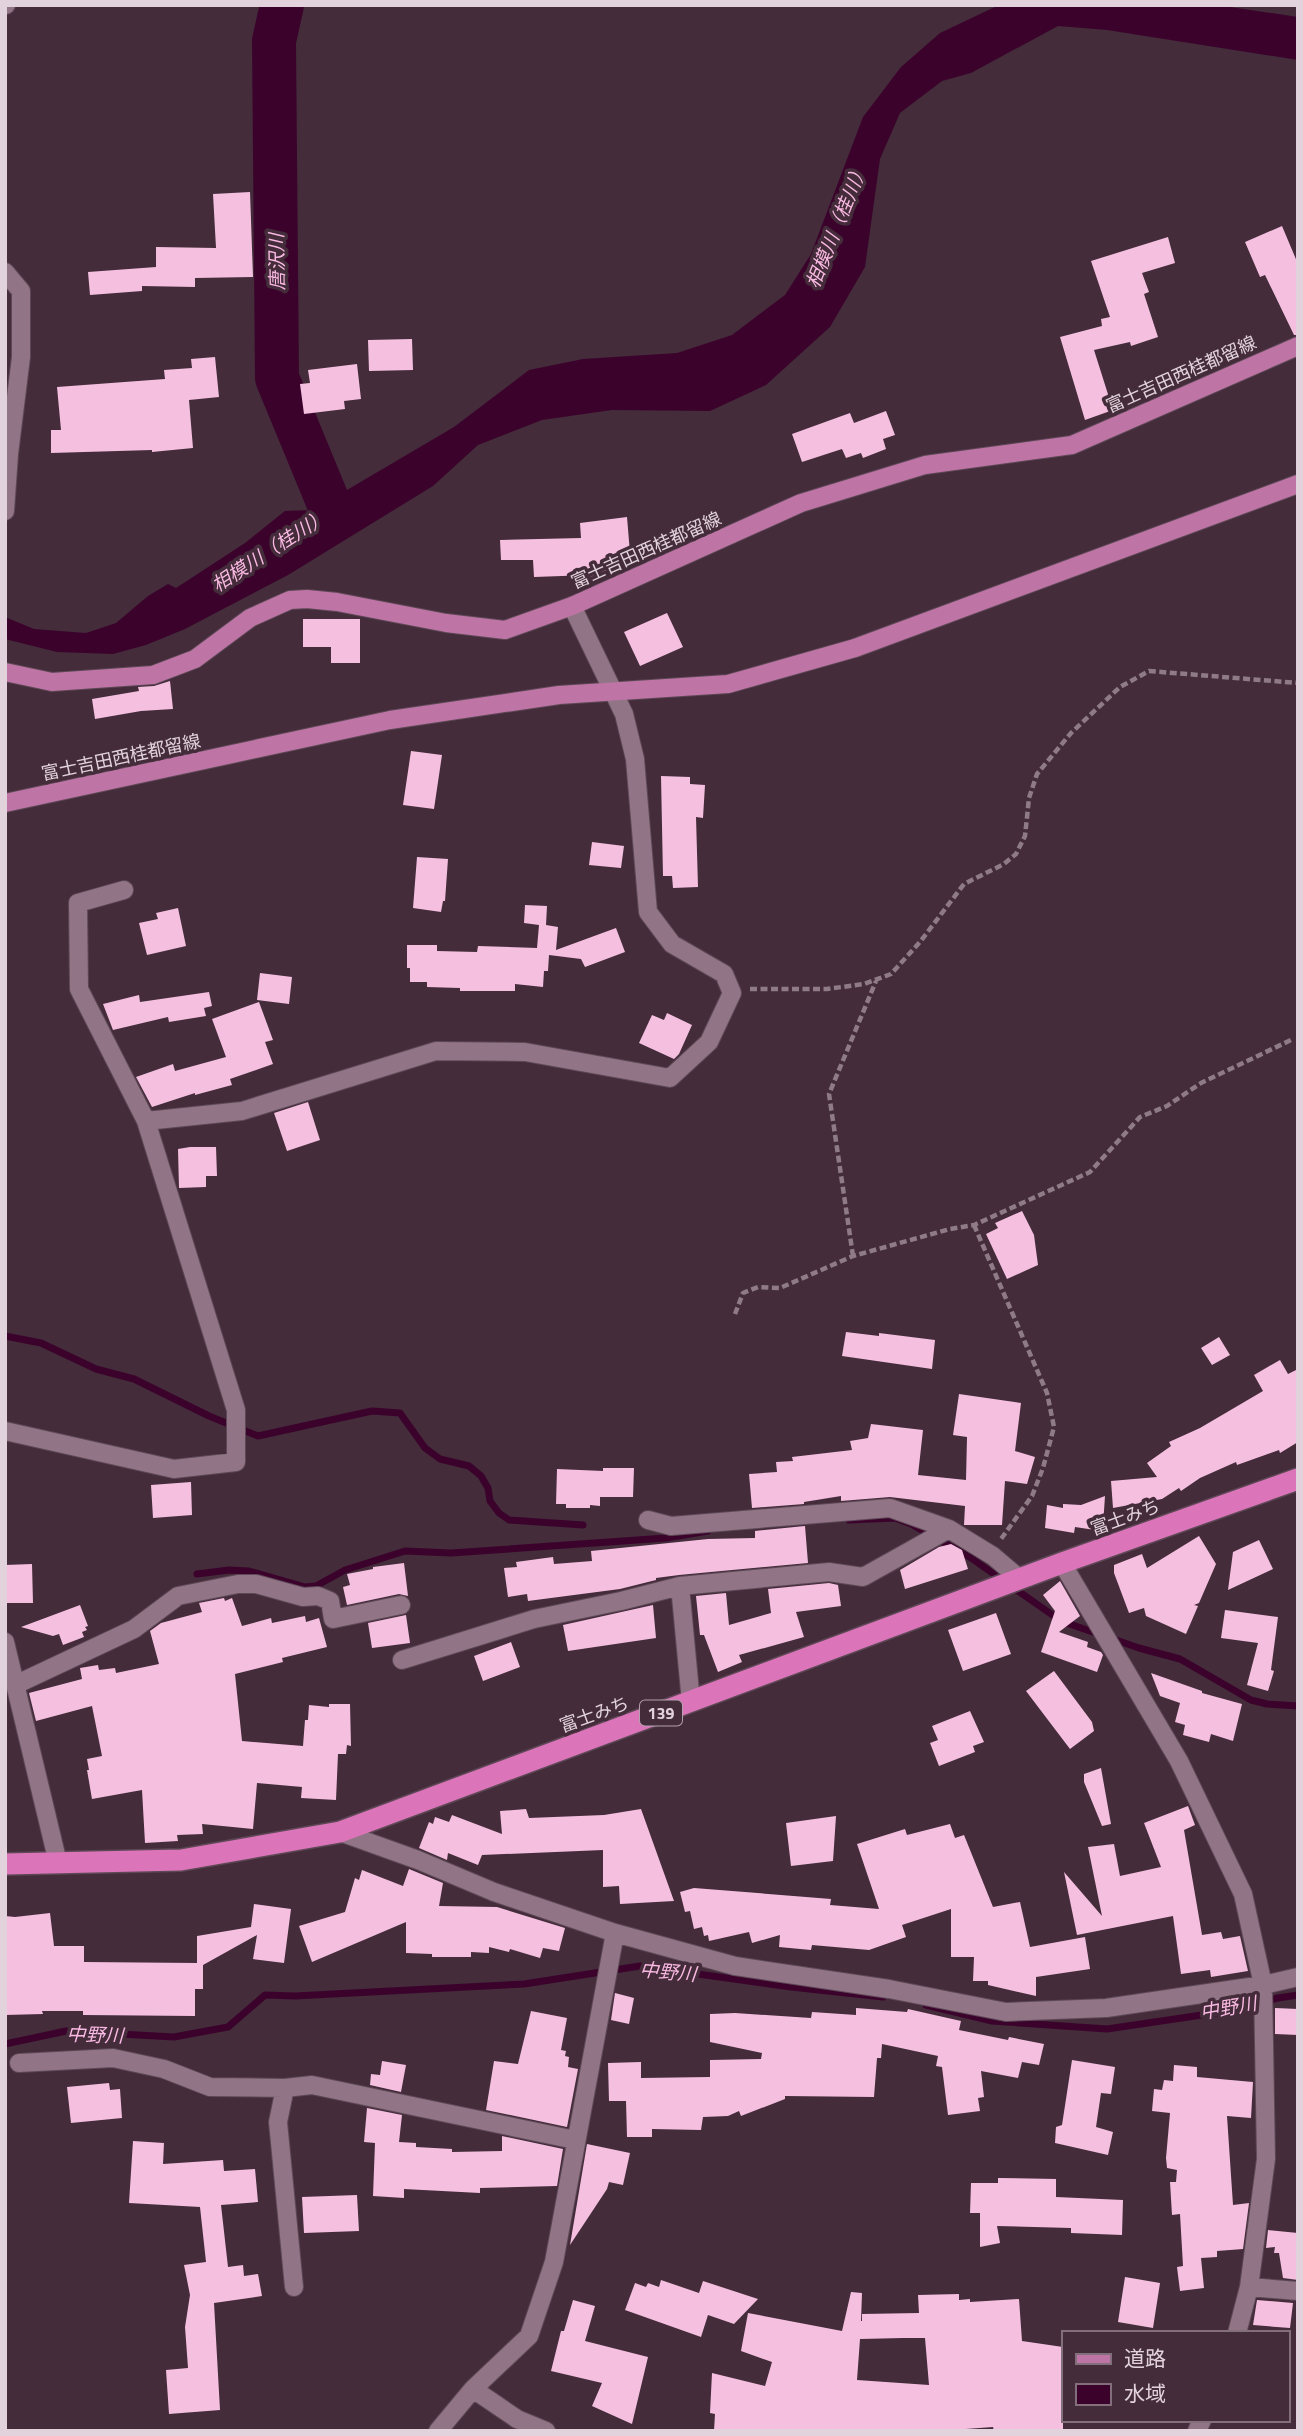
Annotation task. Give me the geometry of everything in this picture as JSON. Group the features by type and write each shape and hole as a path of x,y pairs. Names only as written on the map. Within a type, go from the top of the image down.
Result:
{"highway":[{"name":"富士みち","path":"5,1864 181,1860 340,1832 1062,1563 1298,1479"}],"main road":[{"name":"富士吉田西桂都留線","path":"5,672 52,682 153,675 195,659 250,618 290,600 337,601 446,623 505,630 572,606 801,503 925,465 1072,445 1298,346"},
{"name":"富士吉田西桂都留線","path":"5,803 390,720 559,695 728,684 855,648 1298,484"}],"street":[{"path":"5,272 21,291 21,344 5,511"},
{"path":"146,1121 242,1111 436,1051 525,1052 670,1078 709,1042 732,993 724,974 672,944 648,912 635,759 624,714 572,606"},
{"path":"5,1431 174,1469 236,1462 236,1409 146,1121 79,989 78,903 124,890"},
{"path":"648,1520 671,1526 890,1508 949,1529 990,1553 1020,1579"},
{"path":"402,1660 534,1619 680,1586 829,1572 863,1577 949,1529"},
{"path":"1062,1563 1179,1761 1243,1894 1263,1988 1266,2159 1249,2287 1238,2331"},
{"path":"16,1685 134,1629 178,1596 238,1584 256,1584 303,1597 318,1596 330,1601 333,1619 401,1605"},
{"path":"680,1586 691,1702"},
{"path":"5,1642 58,1863"},
{"path":"340,1832 418,1860 614,1939 735,1966 889,1989 1006,2012 1106,2008 1263,1988 1298,1977"},
{"path":"438,2431 473,2389 529,2336 554,2262 614,1939"},
{"path":"19,2063 113,2058 164,2069 210,2087 285,2088 312,2085 575,2140"},
{"path":"285,2088 278,2122 294,2287"},
{"path":"1249,2287 1298,2291"},
{"path":"473,2389 517,2419 546,2431"}],"path":[{"path":"746,989 827,989 864,984 891,974 920,942 964,884 1004,864 1016,854 1025,836 1029,798 1037,774 1071,733 1120,687 1149,671 1298,683"},
{"path":"853,1256 829,1094 876,979"},
{"path":"735,1314 743,1293 758,1287 780,1288 853,1256 974,1225 1090,1172 1140,1117 1157,1111 1201,1083 1292,1040"},
{"path":"974,1225 1047,1393 1054,1427 1032,1496 990,1553"}],"water":[{"name":"相模川（桂川）","path":"999,5 1217,5 1298,17 1298,60 1107,30 1058,26 971,73 942,81 900,113 880,159 865,267 830,327 766,385 710,411 612,410 542,420 478,445 433,486 288,575 185,629 146,645 113,654 57,652 5,639 5,617 34,629 86,633 116,623 148,596 168,584 176,588 245,543 285,511 313,510 454,427 529,370 583,359 677,353 732,335 785,295 811,254 863,117 901,67 940,33"}],"building":[{"path":"250,192 253,277 195,278 195,287 142,286 142,291 90,295 88,272 156,267 156,247 216,248 213,194"},
{"path":"1282,226 1298,264 1298,335 1294,335 1265,275 1260,277 1245,242"},
{"path":"1168,237 1175,263 1142,273 1149,292 1144,294 1158,337 1131,346 1130,342 1094,350 1113,410 1085,420 1060,337 1102,326 1101,319 1110,317 1091,261"},
{"path":"412,339 413,370 369,371 368,340"},
{"path":"215,357 219,397 189,400 193,448 152,452 51,453 51,430 61,430 57,387 165,379 164,370 192,368 191,359"},
{"path":"357,364 361,399 344,401 345,409 304,414 300,384 310,383 308,370"},
{"path":"886,411 895,435 883,439 886,449 863,458 861,453 846,458 842,449 802,462 792,434 850,413 854,423"},
{"path":"627,517 630,553 620,554 619,569 591,580 590,575 534,577 533,560 501,560 500,540 581,538 580,523"},
{"path":"667,613 683,647 640,666 624,632"},
{"path":"303,619 360,619 360,663 331,663 331,647 303,647"},
{"path":"170,681 173,709 95,719 92,699 139,691 138,687"},
{"path":"411,751 442,755 434,809 403,805"},
{"path":"661,776 690,777 690,784 705,785 703,818 696,817 698,887 673,888 672,876 663,876"},
{"path":"592,842 624,846 621,868 589,865"},
{"path":"417,857 448,859 445,901 441,912 413,908"},
{"path":"525,905 547,906 546,925 558,927 556,950 616,928 625,952 585,967 581,959 549,955 543,987 515,984 515,991 460,991 460,988 427,987 427,982 410,982 407,945 437,945 437,951 477,952 478,946 537,948 539,925 524,923"},
{"path":"178,908 186,946 147,955 139,923 158,919 156,913"},
{"path":"260,973 292,977 289,1004 257,1000"},
{"path":"209,992 212,1006 204,1008 206,1016 169,1022 168,1017 113,1030 103,1004 139,995 140,1002"},
{"path":"259,1002 273,1040 265,1042 273,1064 230,1079 232,1085 152,1107 136,1077 173,1064 175,1071 226,1057 212,1019"},
{"path":"667,1013 692,1025 674,1059 639,1043 652,1015 664,1020"},
{"path":"308,1102 320,1140 287,1151 274,1113"},
{"path":"216,1147 217,1176 206,1176 206,1187 179,1188 178,1149"},
{"path":"1022,1211 1034,1235 1038,1265 1007,1279 986,1234 998,1228 995,1223"},
{"path":"846,1332 935,1340 932,1369 842,1356"},
{"path":"1219,1337 1230,1355 1212,1365 1201,1348"},
{"path":"1280,1360 1288,1374 1298,1369 1298,1442 1280,1453 1279,1450 1237,1465 1236,1462 1200,1478 1181,1491 1179,1488 1162,1499 1113,1508 1111,1481 1157,1477 1147,1463 1171,1446 1169,1442 1200,1428 1263,1391 1254,1375"},
{"path":"959,1394 1021,1403 1015,1451 1035,1457 1027,1484 1005,1481 1002,1525 964,1525 965,1506 890,1497 841,1501 841,1496 804,1504 752,1508 749,1474 777,1472 776,1462 793,1461 792,1457 852,1450 850,1441 868,1438 871,1424 923,1430 918,1475 966,1480 967,1437 953,1435"},
{"path":"603,1468 634,1468 633,1497 600,1497 600,1506 590,1505 590,1508 566,1508 566,1504 556,1504 557,1469 603,1471"},
{"path":"191,1482 192,1515 153,1518 151,1485"},
{"path":"1105,1496 1103,1526 1096,1525 1095,1530 1075,1527 1074,1533 1045,1528 1047,1505 1063,1508 1063,1504 1081,1505"},
{"path":"805,1526 808,1563 656,1578 620,1589 528,1601 527,1594 508,1597 504,1568 517,1567 516,1562 553,1557 554,1564 592,1561 591,1551 708,1539 755,1538 755,1531"},
{"path":"1199,1536 1216,1564 1199,1603 1194,1605 1198,1606 1186,1634 1146,1616 1144,1608 1129,1613 1114,1573 1114,1565 1142,1554 1147,1568"},
{"path":"1259,1540 1273,1569 1228,1590 1233,1552"},
{"path":"951,1544 962,1550 968,1569 905,1589 900,1570 939,1547"},
{"path":"404,1563 408,1596 399,1594 347,1605 343,1587 350,1585 347,1574"},
{"path":"32,1564 33,1603 5,1603 5,1565"},
{"path":"1060,1581 1080,1616 1059,1632 1088,1642 1087,1647 1101,1652 1103,1655 1097,1672 1041,1652 1055,1611 1043,1595"},
{"path":"829,1583 838,1585 841,1606 796,1612 804,1637 739,1655 742,1662 718,1672 704,1635 700,1635 696,1596 726,1593 729,1625 771,1613 768,1589"},
{"path":"224,1598 225,1601 232,1598 242,1626 271,1618 272,1623 305,1616 306,1622 319,1618 327,1647 282,1658 283,1662 235,1674 242,1741 303,1746 309,1705 329,1707 329,1704 350,1704 351,1746 347,1745 346,1754 338,1754 336,1800 301,1798 302,1787 257,1783 253,1829 202,1824 203,1834 177,1835 178,1841 145,1843 142,1790 92,1799 87,1759 102,1756 92,1706 36,1721 29,1693 82,1679 80,1668 98,1665 99,1670 115,1668 116,1673 159,1664 150,1631 161,1623 202,1612 199,1603"},
{"path":"80,1605 87,1630 82,1632 84,1637 63,1645 59,1634 53,1636 21,1627"},
{"path":"653,1605 656,1638 568,1651 563,1625"},
{"path":"1225,1610 1278,1617 1271,1670 1274,1671 1268,1691 1247,1685 1258,1643 1221,1638"},
{"path":"996,1613 1011,1654 963,1671 948,1630"},
{"path":"406,1615 410,1643 372,1648 368,1623"},
{"path":"511,1642 520,1667 483,1681 474,1656"},
{"path":"1054,1671 1092,1722 1094,1731 1070,1749 1026,1691"},
{"path":"1151,1673 1202,1693 1242,1704 1233,1741 1211,1734 1209,1742 1183,1735 1185,1725 1175,1722 1180,1703 1160,1696"},
{"path":"970,1711 984,1742 973,1746 975,1752 939,1766 930,1743 938,1740 932,1726"},
{"path":"1101,1768 1111,1824 1102,1826 1084,1782 1084,1774"},
{"path":"1188,1806 1195,1825 1184,1830 1202,1935 1221,1932 1223,1939 1240,1936 1248,1971 1211,1977 1210,1970 1181,1974 1173,1916 1077,1935 1064,1872 1102,1916 1088,1847 1114,1844 1120,1876 1161,1867 1144,1823"},
{"path":"526,1809 529,1818 604,1815 641,1809 674,1901 620,1904 619,1886 603,1887 603,1850 482,1855 478,1865 448,1853 447,1860 419,1848 429,1822 433,1824 435,1817 449,1822 452,1815 502,1834 500,1811"},
{"path":"836,1816 833,1861 791,1866 786,1823"},
{"path":"950,1824 955,1838 964,1835 993,1907 1020,1902 1030,1947 1085,1937 1090,1969 1036,1977 1036,1996 988,1985 988,1981 973,1981 974,1957 951,1957 951,1909 902,1925 906,1937 869,1950 812,1945 811,1950 779,1947 780,1935 752,1943 749,1932 709,1941 708,1935 704,1936 702,1927 694,1929 690,1911 685,1912 680,1892 694,1888 831,1899 830,1905 879,1909 857,1844 905,1829 907,1835"},
{"path":"409,1869 443,1883 439,1906 497,1907 565,1928 559,1951 543,1948 540,1958 510,1949 509,1952 489,1947 489,1953 471,1952 471,1957 432,1957 432,1954 406,1953 406,1922 312,1962 299,1926 345,1912 355,1878 359,1880 362,1870 403,1886"},
{"path":"254,1904 291,1909 284,1963 253,1959 257,1935 203,1965 203,1989 195,1989 195,2016 83,2015 83,2011 5,2015 5,1916 50,1913 54,1946 84,1946 84,1962 197,1963 197,1936 251,1927"},
{"path":"615,1993 634,1998 629,2024 611,2020"},
{"path":"856,2008 907,2012 908,2009 961,2021 959,2030 1044,2044 1039,2065 1022,2062 1018,2078 981,2071 984,2097 978,2098 980,2111 948,2115 942,2067 936,2066 938,2056 882,2044 881,2058 877,2058 874,2097 785,2096 785,2099 741,2116 739,2111 728,2116 703,2117 701,2130 652,2129 652,2137 627,2137 626,2101 609,2101 608,2063 641,2062 641,2078 710,2077 710,2060 761,2059 762,2053 710,2042 710,2014 811,2018 812,2012 856,2015"},
{"path":"1275,2008 1298,2009 1298,2035 1275,2034"},
{"path":"531,2011 567,2018 561,2050 566,2051 565,2056 569,2057 568,2067 578,2069 567,2127 486,2110 494,2061 518,2064"},
{"path":"1072,2060 1115,2067 1111,2094 1101,2093 1096,2127 1113,2132 1108,2155 1055,2143 1056,2127 1062,2125"},
{"path":"382,2061 406,2065 401,2092 370,2085 371,2074 380,2075"},
{"path":"1174,2065 1197,2067 1197,2077 1253,2082 1251,2118 1227,2116 1233,2205 1249,2203 1243,2249 1217,2251 1217,2257 1201,2258 1204,2288 1180,2291 1177,2267 1183,2266 1180,2214 1172,2215 1170,2182 1176,2182 1177,2170 1167,2168 1166,2158 1170,2113 1152,2111 1154,2089 1162,2090 1164,2080 1173,2081"},
{"path":"109,2083 110,2090 120,2089 122,2118 71,2123 67,2087"},
{"path":"367,2108 402,2115 399,2142 416,2143 416,2147 452,2149 452,2152 502,2151 502,2136 563,2149 557,2186 480,2188 480,2193 404,2189 404,2198 373,2196 375,2143 364,2142"},
{"path":"133,2141 164,2143 163,2164 223,2160 224,2171 255,2169 258,2202 221,2205 228,2267 243,2265 244,2276 258,2274 262,2296 214,2303 220,2410 169,2414 166,2370 188,2368 185,2327 190,2295 184,2265 206,2262 200,2207 129,2203"},
{"path":"587,2144 630,2153 623,2185 609,2182 570,2245"},
{"path":"998,2178 1056,2179 1056,2197 1123,2200 1122,2235 1071,2233 1071,2228 997,2226 1000,2243 980,2247 980,2213 970,2213 971,2183 998,2183"},
{"path":"357,2195 359,2231 304,2233 302,2197"},
{"path":"1268,2230 1298,2233 1298,2280 1283,2278 1279,2253 1274,2253 1275,2247 1266,2248"},
{"path":"1125,2277 1160,2283 1153,2328 1118,2322"},
{"path":"661,2280 699,2293 703,2281 758,2299 734,2324 708,2315 701,2337 625,2310 635,2283 646,2287 648,2283 659,2287"},
{"path":"851,2292 862,2293 861,2321 862,2314 919,2313 918,2295 959,2294 959,2300 970,2299 970,2302 1019,2299 1022,2341 1062,2347 1063,2431 994,2431 993,2427 938,2431 714,2431 715,2414 710,2413 712,2373 765,2386 772,2362 741,2351 748,2313 842,2331","holes":["925,2338 929,2385 857,2380 860,2339"]},
{"path":"573,2300 595,2306 585,2341 648,2357 632,2424 592,2406 602,2383 551,2371 561,2331 564,2331"},
{"path":"1257,2300 1293,2303 1290,2328 1253,2325"}],"waterway":[{"name":"唐沢川","path":"282,5 274,41 277,378 331,509"},
{"path":"5,1336 41,1343 96,1369 134,1379 209,1416 258,1436 372,1411 400,1413 425,1448 440,1459 469,1466 481,1476 488,1488 490,1501 499,1513 509,1520 583,1525"},
{"path":"849,1520 895,1518 911,1524 971,1558 1061,1621 1180,1659 1251,1700 1298,1706"},
{"path":"197,1574 229,1570 249,1571 305,1587 316,1586 345,1570 405,1551 451,1553 666,1538 708,1531"},
{"name":"中野川","path":"5,2044 66,2031 174,2037 228,2027 265,1995 295,1996 524,1984 640,1966 883,1997"},
{"name":"中野川","path":"926,2005 992,2021 1107,2029 1229,2011 1298,1995"}]}
